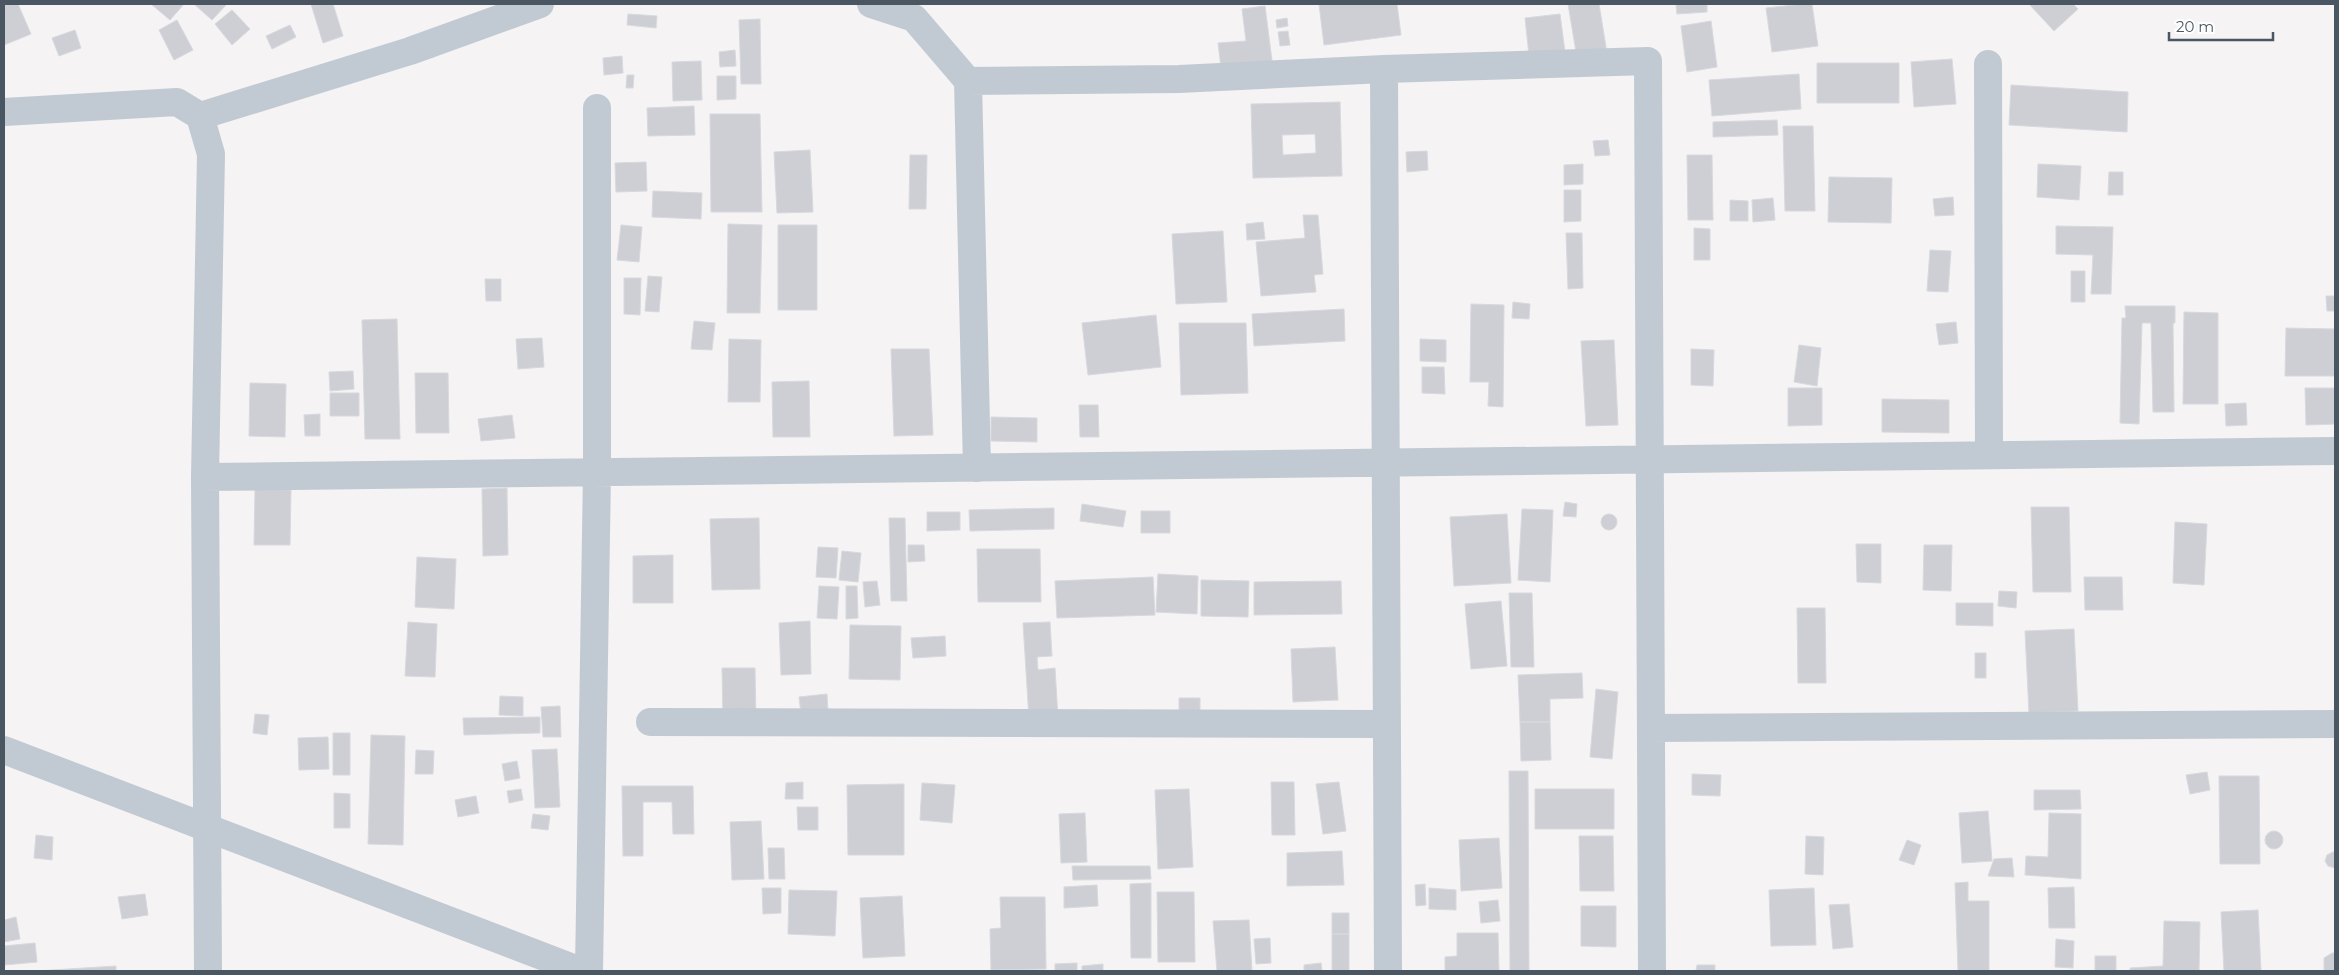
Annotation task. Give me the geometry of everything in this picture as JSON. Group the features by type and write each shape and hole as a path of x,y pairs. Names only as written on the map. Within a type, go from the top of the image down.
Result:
{"street":[{"path":"200,116 410,51 540,4"},
{"path":"871,4 914,18 968,81 977,468"},
{"path":"968,81 1179,79 1384,69 1648,61 1652,971"},
{"path":"1988,64 1989,455"},
{"path":"1384,69 1388,971"},
{"path":"4,112 177,102 200,116 211,154 205,477 208,971"},
{"path":"589,971 597,472 597,108"},
{"path":"205,477 2335,452"},
{"path":"650,722 1387,724"},
{"path":"1651,728 2335,724"},
{"path":"4,750 207,826 581,971"}],"building":[{"path":"4,4 18,4 31,34 4,45"},
{"path":"151,4 184,4 170,20"},
{"path":"194,4 227,4 212,20"},
{"path":"311,4 333,4 343,36 323,43"},
{"path":"1319,4 1397,4 1401,35 1324,45"},
{"path":"1568,4 1599,4 1607,53 1577,58"},
{"path":"1676,4 1707,4 1707,12 1677,14"},
{"path":"1812,4 1818,46 1772,52 1766,8"},
{"path":"2029,4 2073,4 2078,9 2054,31"},
{"path":"1265,6 1273,68 1221,68 1218,43 1246,41 1242,9"},
{"path":"232,10 250,29 232,45 215,24"},
{"path":"628,14 657,16 656,28 627,25"},
{"path":"1560,14 1565,52 1529,55 1525,18"},
{"path":"1287,18 1288,26 1277,28 1276,20"},
{"path":"760,19 761,84 741,84 739,20"},
{"path":"177,20 193,50 174,60 159,30"},
{"path":"1711,21 1717,67 1687,72 1681,26"},
{"path":"290,25 296,37 272,49 266,36"},
{"path":"75,30 81,48 59,56 52,38"},
{"path":"1288,31 1290,45 1280,46 1278,32"},
{"path":"735,50 736,66 720,67 719,52"},
{"path":"622,56 623,73 604,75 603,58"},
{"path":"1952,59 1956,104 1914,107 1911,62"},
{"path":"701,61 702,100 673,101 672,62"},
{"path":"1817,63 1899,63 1899,103 1817,103"},
{"path":"1799,74 1801,109 1712,116 1709,80"},
{"path":"627,75 634,75 633,88 626,88"},
{"path":"717,76 736,76 736,99 717,100"},
{"path":"2011,85 2128,92 2127,132 2009,125"},
{"path":"1340,102 1342,176 1253,178 1251,104","holes":["1315,134 1316,153 1283,155 1282,135"]},
{"path":"694,106 695,135 648,136 647,108"},
{"path":"710,114 760,114 762,212 711,212"},
{"path":"1777,120 1778,135 1713,137 1713,122"},
{"path":"1783,126 1813,126 1815,211 1785,211"},
{"path":"1608,140 1610,155 1595,156 1593,141"},
{"path":"810,150 813,212 777,213 774,152"},
{"path":"1427,151 1428,170 1407,172 1406,152"},
{"path":"910,155 927,155 926,209 909,209"},
{"path":"1687,155 1712,155 1713,220 1688,220"},
{"path":"646,162 647,191 616,192 615,163"},
{"path":"1583,164 1583,184 1564,185 1564,165"},
{"path":"2038,164 2081,166 2079,200 2037,197"},
{"path":"2109,172 2123,172 2123,195 2108,195"},
{"path":"1829,177 1892,178 1891,223 1828,222"},
{"path":"1564,190 1581,190 1581,221 1564,222"},
{"path":"653,191 702,193 701,219 652,217"},
{"path":"1953,197 1954,215 1935,216 1933,199"},
{"path":"1773,198 1775,220 1753,222 1752,200"},
{"path":"1730,200 1748,201 1748,221 1730,221"},
{"path":"1303,215 1318,215 1323,274 1314,275 1316,292 1261,296 1256,242 1305,238"},
{"path":"1263,222 1265,239 1247,240 1246,224"},
{"path":"728,224 762,225 760,313 727,313"},
{"path":"621,225 642,227 639,262 617,260"},
{"path":"778,225 817,225 817,310 778,310"},
{"path":"2056,226 2113,227 2111,294 2091,294 2093,255 2056,254"},
{"path":"1694,228 1710,229 1710,260 1694,260"},
{"path":"1223,231 1227,302 1176,304 1172,234"},
{"path":"1566,233 1582,233 1583,288 1568,289"},
{"path":"1930,250 1951,251 1948,292 1927,291"},
{"path":"2071,271 2085,271 2085,302 2071,302"},
{"path":"648,276 662,277 659,312 645,311"},
{"path":"624,278 641,278 640,315 624,314"},
{"path":"485,279 501,279 501,301 486,301"},
{"path":"2326,296 2335,296 2335,311 2327,311"},
{"path":"1513,302 1530,304 1529,319 1512,318"},
{"path":"1471,304 1504,305 1503,407 1488,406 1489,382 1470,382"},
{"path":"2125,306 2175,306 2175,323 2173,323 2174,412 2153,412 2151,323 2142,323 2139,424 2120,423 2122,318 2126,318"},
{"path":"1344,309 1345,341 1254,346 1252,314"},
{"path":"2184,312 2218,313 2218,404 2183,404"},
{"path":"1156,315 1161,367 1088,375 1082,323"},
{"path":"397,319 400,439 365,439 362,320"},
{"path":"694,321 715,323 712,350 691,349"},
{"path":"1956,322 1958,343 1939,345 1936,324"},
{"path":"1179,323 1246,323 1248,393 1181,395"},
{"path":"2286,328 2335,329 2335,376 2285,376"},
{"path":"542,338 544,367 518,369 516,339"},
{"path":"729,339 761,340 760,402 728,402"},
{"path":"1420,339 1446,340 1446,362 1420,361"},
{"path":"1614,340 1618,425 1586,426 1581,341"},
{"path":"1799,345 1821,348 1817,386 1794,382"},
{"path":"891,349 929,349 933,435 894,436"},
{"path":"1691,349 1714,350 1713,386 1691,385"},
{"path":"1422,367 1444,367 1445,394 1422,393"},
{"path":"353,371 354,389 330,391 329,372"},
{"path":"415,373 448,373 449,433 416,433"},
{"path":"809,381 810,437 773,437 772,382"},
{"path":"250,383 286,384 285,437 249,436"},
{"path":"1788,388 1822,388 1822,425 1788,426"},
{"path":"2305,388 2335,388 2335,424 2306,425"},
{"path":"330,393 359,393 359,416 330,416"},
{"path":"1882,399 1949,400 1949,433 1882,432"},
{"path":"2246,403 2247,425 2226,426 2225,404"},
{"path":"1079,405 1098,405 1099,437 1080,437"},
{"path":"320,414 320,436 305,436 304,415"},
{"path":"512,415 515,438 481,441 478,419"},
{"path":"991,417 1037,418 1037,442 991,441"},
{"path":"507,488 508,555 483,556 482,489"},
{"path":"255,489 291,490 290,545 254,545"},
{"path":"1565,502 1577,504 1576,517 1563,516"},
{"path":"1082,504 1126,511 1123,527 1080,521"},
{"path":"2031,507 2069,507 2071,592 2033,592"},
{"path":"1054,508 1054,529 970,531 969,510"},
{"path":"1522,509 1553,510 1550,582 1518,580"},
{"path":"1141,511 1170,511 1170,533 1141,533"},
{"path":"927,512 960,512 960,530 927,531"},
{"path":"1507,514 1511,583 1454,586 1450,517"},
{"path":"1609,514 1615,516 1617,522 1615,528 1609,530 1603,528 1601,522 1603,516"},
{"path":"759,518 760,589 712,590 710,519"},
{"path":"889,518 905,518 907,601 891,601"},
{"path":"2175,522 2207,524 2204,585 2173,583"},
{"path":"1856,544 1881,544 1881,583 1857,582"},
{"path":"908,545 924,545 925,561 908,562"},
{"path":"1924,545 1952,545 1951,591 1923,590"},
{"path":"818,547 838,548 836,578 816,577"},
{"path":"977,549 1040,549 1041,602 978,602"},
{"path":"842,551 861,553 858,582 839,580"},
{"path":"673,555 673,603 633,603 633,556"},
{"path":"417,557 456,559 454,609 415,607"},
{"path":"1158,574 1198,576 1197,614 1156,612"},
{"path":"1153,577 1155,615 1057,618 1055,581"},
{"path":"2084,577 2122,577 2123,610 2085,610"},
{"path":"1201,580 1249,581 1248,617 1201,616"},
{"path":"877,581 880,605 865,607 863,582"},
{"path":"1341,581 1342,614 1254,615 1254,582"},
{"path":"819,586 839,587 837,619 817,618"},
{"path":"846,586 857,586 858,618 846,619"},
{"path":"1999,591 2017,592 2016,608 1998,606"},
{"path":"1509,593 1532,593 1534,667 1511,667"},
{"path":"1501,601 1507,666 1471,669 1465,604"},
{"path":"1956,603 1993,603 1993,626 1956,625"},
{"path":"1797,608 1825,608 1826,683 1798,683"},
{"path":"810,621 811,674 781,675 779,623"},
{"path":"408,622 437,624 435,677 405,676"},
{"path":"1050,622 1052,656 1037,657 1038,670 1055,668 1058,718 1029,719 1023,623"},
{"path":"850,625 901,626 900,680 849,679"},
{"path":"2074,629 2078,711 2029,713 2025,631"},
{"path":"945,636 946,656 913,658 911,638"},
{"path":"1335,647 1338,700 1293,702 1291,649"},
{"path":"1975,653 1986,653 1986,678 1975,678"},
{"path":"722,668 755,668 756,722 723,722"},
{"path":"1582,673 1583,698 1550,699 1550,722 1520,722 1518,675"},
{"path":"1596,689 1618,692 1612,759 1590,757"},
{"path":"827,694 828,712 801,714 799,697"},
{"path":"500,696 523,697 523,716 499,715"},
{"path":"1179,698 1200,698 1200,713 1179,713"},
{"path":"560,706 561,737 543,737 541,707"},
{"path":"255,714 269,715 267,735 253,733"},
{"path":"540,717 540,733 464,735 463,718"},
{"path":"1520,722 1550,722 1551,760 1521,761"},
{"path":"333,733 350,733 350,775 333,775"},
{"path":"371,735 405,736 403,845 368,844"},
{"path":"328,737 329,769 299,770 298,738"},
{"path":"557,749 560,807 535,808 532,750"},
{"path":"416,750 434,751 433,774 415,774"},
{"path":"517,761 520,778 505,781 502,764"},
{"path":"1509,771 1528,771 1529,971 1510,971"},
{"path":"2207,772 2210,790 2190,794 2186,775"},
{"path":"1692,774 1721,775 1720,796 1692,795"},
{"path":"2219,776 2259,776 2260,864 2220,864"},
{"path":"803,782 803,799 785,799 786,783"},
{"path":"1271,782 1294,782 1295,835 1272,835"},
{"path":"1339,782 1346,831 1323,834 1316,784"},
{"path":"922,783 955,785 952,823 920,820"},
{"path":"904,784 904,855 848,855 847,785"},
{"path":"622,786 693,786 694,834 673,834 672,802 643,802 643,856 623,856"},
{"path":"521,789 523,800 509,803 507,791"},
{"path":"1189,789 1193,867 1158,869 1155,790"},
{"path":"1535,789 1614,789 1614,829 1535,829"},
{"path":"2034,790 2080,790 2081,809 2034,810"},
{"path":"334,793 350,794 350,828 334,828"},
{"path":"476,796 479,813 458,817 455,800"},
{"path":"797,807 818,807 818,830 798,830"},
{"path":"1988,811 1992,861 1962,863 1959,813"},
{"path":"1085,813 1087,862 1061,863 1059,814"},
{"path":"2049,813 2081,814 2081,879 2025,875 2026,856 2048,857"},
{"path":"533,814 550,816 548,830 531,828"},
{"path":"761,821 764,879 732,880 730,822"},
{"path":"2274,831 2280,834 2283,840 2280,846 2274,849 2268,846 2265,840 2268,834"},
{"path":"36,835 53,837 52,860 34,858"},
{"path":"1579,836 1613,836 1614,891 1580,891"},
{"path":"1806,836 1824,837 1823,875 1805,874"},
{"path":"1499,838 1502,888 1461,891 1459,840"},
{"path":"1907,840 1921,845 1914,865 1899,860"},
{"path":"768,848 784,848 785,879 769,879"},
{"path":"1342,851 1344,885 1287,886 1287,853"},
{"path":"2335,852 2335,868 2328,866 2325,861 2327,855"},
{"path":"2012,858 2014,877 1988,876 1994,859"},
{"path":"1072,866 1150,866 1151,879 1073,880"},
{"path":"1968,882 1968,901 1989,901 1989,971 1958,971 1955,883"},
{"path":"1151,883 1151,958 1131,958 1130,884"},
{"path":"1425,884 1426,905 1416,906 1415,885"},
{"path":"1097,885 1098,906 1064,908 1064,887"},
{"path":"2074,887 2075,928 2049,928 2048,888"},
{"path":"762,888 781,888 781,913 763,914"},
{"path":"1429,888 1456,890 1456,910 1429,909"},
{"path":"1814,888 1816,945 1771,946 1769,890"},
{"path":"789,890 837,891 835,936 788,934"},
{"path":"1157,892 1194,892 1195,962 1158,962"},
{"path":"145,894 148,915 122,919 118,897"},
{"path":"902,896 905,956 863,958 860,898"},
{"path":"1000,897 1045,897 1046,969 991,970 990,929 1001,928"},
{"path":"1498,900 1500,921 1481,923 1479,902"},
{"path":"1849,904 1853,947 1833,949 1829,905"},
{"path":"1581,906 1616,906 1616,947 1581,946"},
{"path":"2258,910 2261,971 2224,971 2221,912"},
{"path":"1332,913 1349,913 1349,934 1332,934"},
{"path":"16,917 20,939 4,942 4,920"},
{"path":"1249,920 1252,971 1217,971 1213,921"},
{"path":"2164,921 2200,922 2199,971 2130,971 2130,968 2163,966"},
{"path":"1457,933 1498,933 1499,971 1445,971 1445,957 1457,956"},
{"path":"1332,934 1349,934 1349,971 1332,971"},
{"path":"1270,938 1271,963 1256,964 1254,939"},
{"path":"2056,939 2074,941 2073,968 2055,967"},
{"path":"35,943 37,962 4,965 4,946"},
{"path":"2335,953 2335,971 2324,971 2324,958"},
{"path":"2095,956 2116,956 2116,971 2095,971"},
{"path":"1077,963 1077,971 1055,971 1055,964"},
{"path":"1321,963 1322,971 1304,971 1304,965"},
{"path":"1103,964 1103,971 1082,971 1082,966"},
{"path":"1697,965 1715,965 1715,971 1696,971"},
{"path":"116,966 116,971 36,971"}]}
